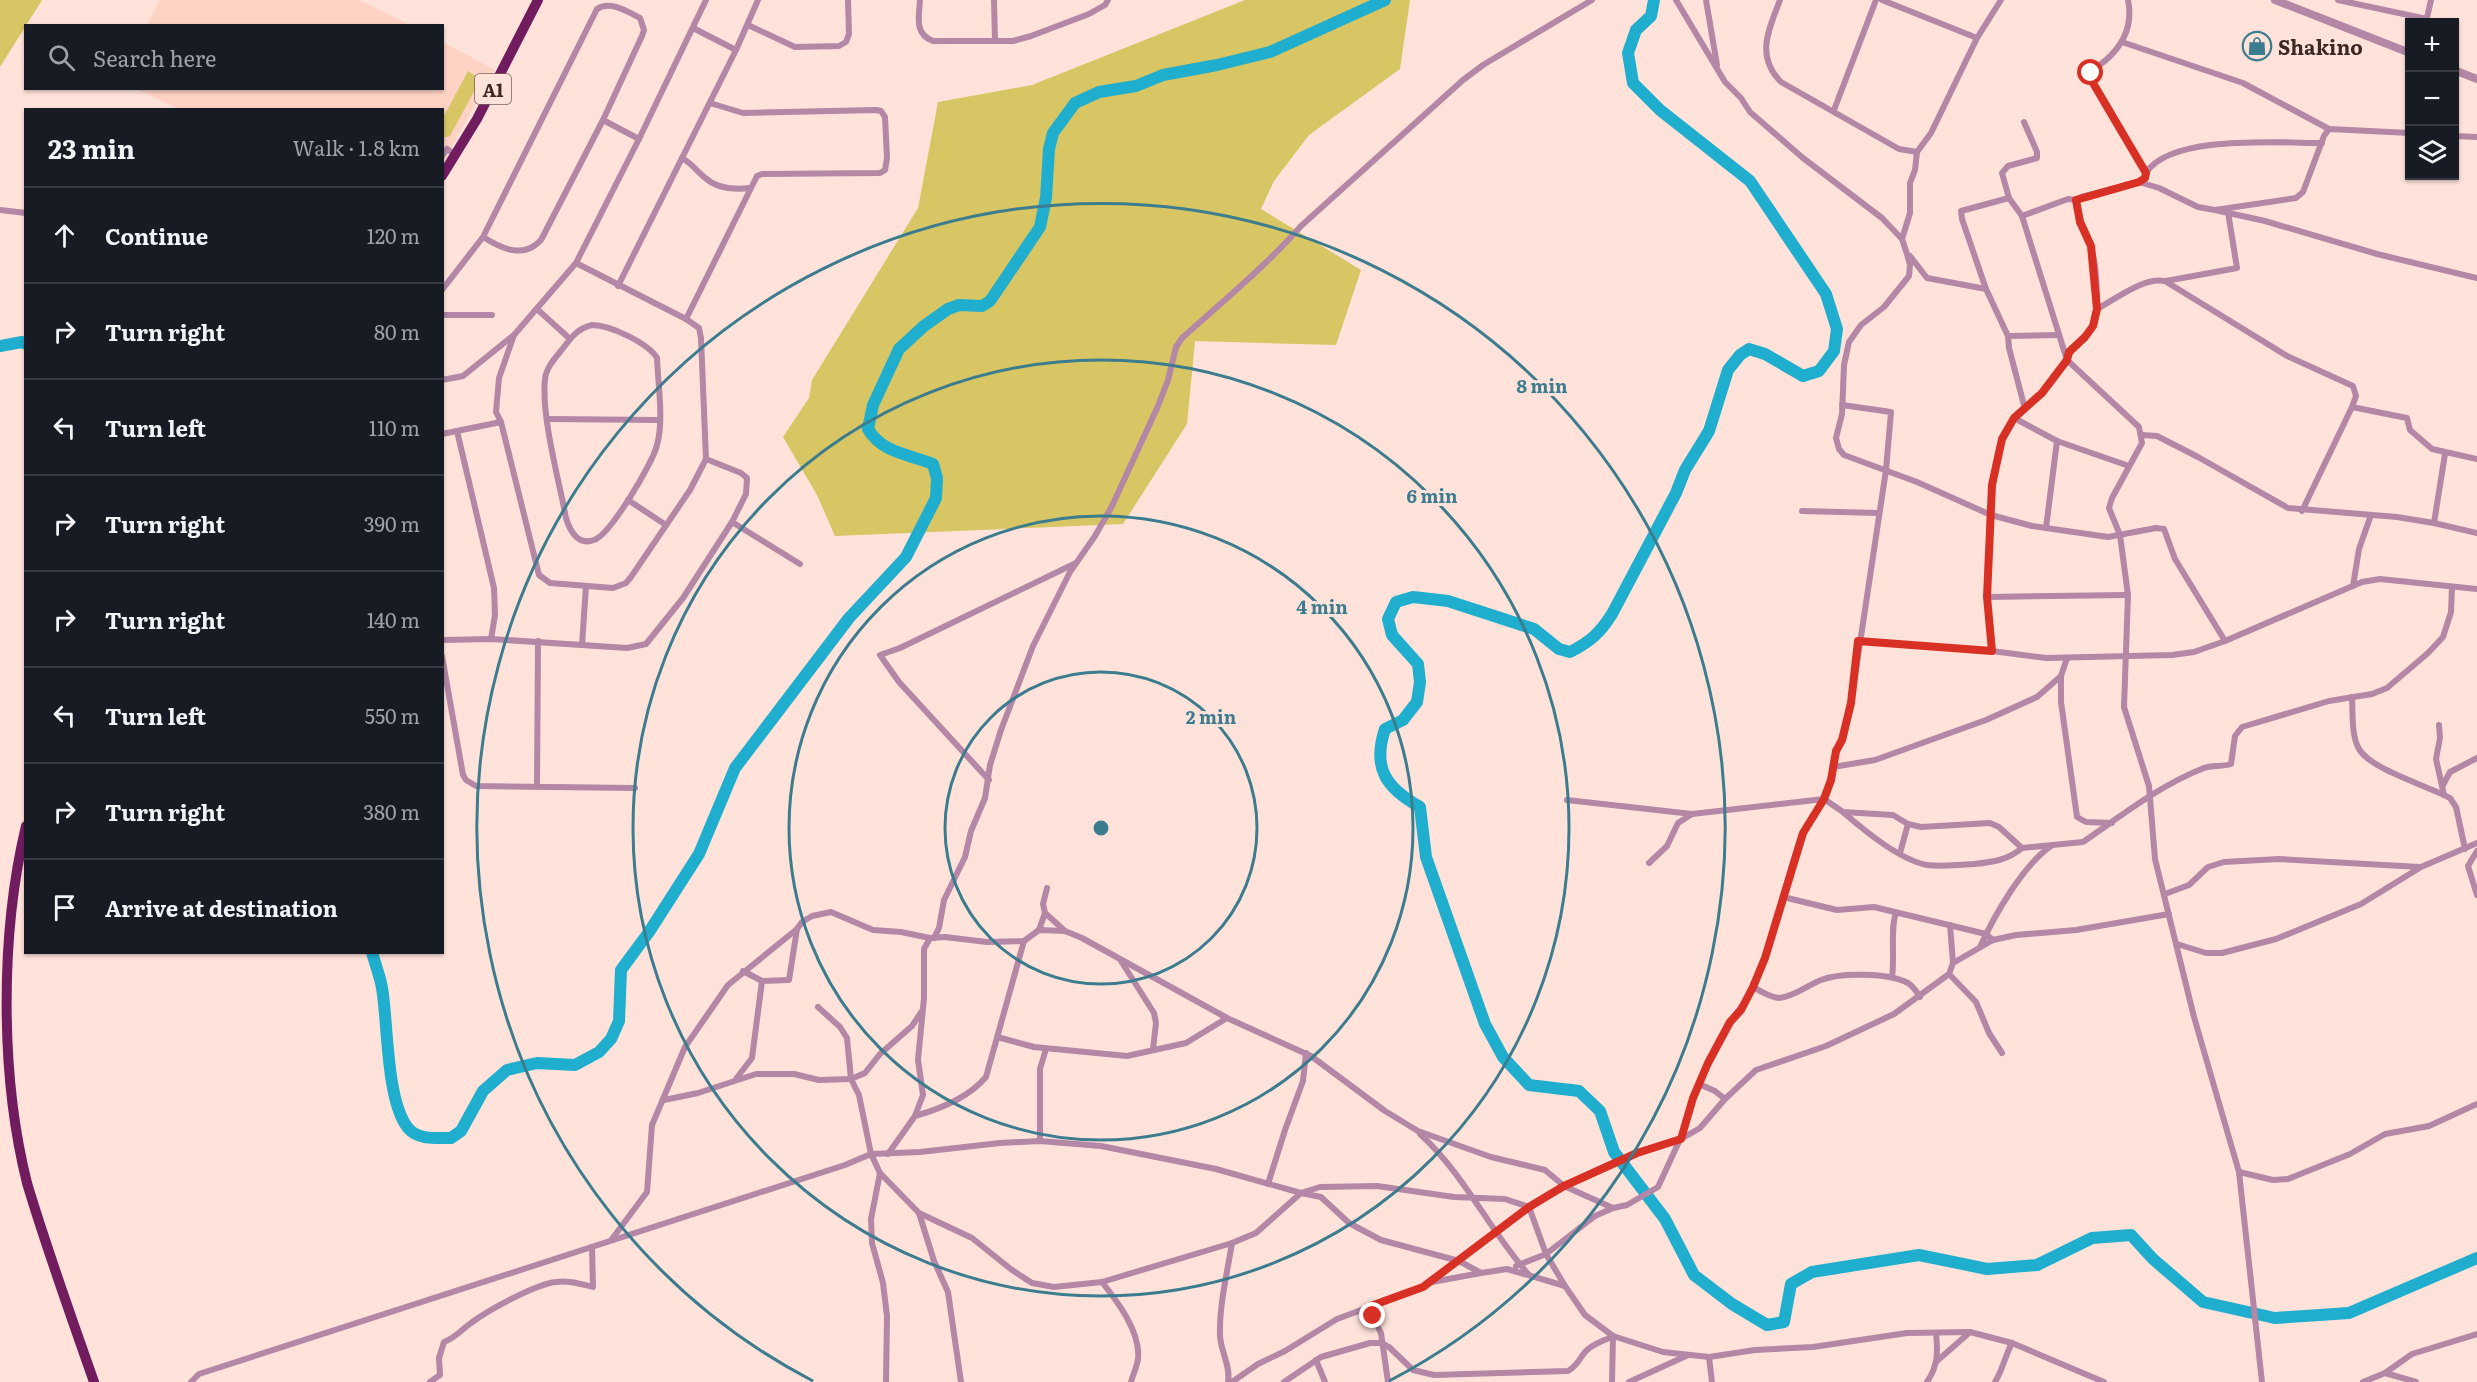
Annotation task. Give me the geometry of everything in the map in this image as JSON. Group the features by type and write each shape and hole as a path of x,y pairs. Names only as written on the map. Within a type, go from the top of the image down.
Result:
{"highway":[{"name":"A1","path":"444,173 456,155 538,0"},
{"path":"24,836 6,937 4,1010 9,1080 27,1182 94,1382"}],"street":[{"path":"444,380 463,376 514,335 576,263 706,0"},
{"path":"618,286 748,26 758,0"},
{"path":"748,26 795,47 839,46 846,42 849,34 848,0"},
{"path":"920,0 919,30 925,38 933,41 1013,41 1089,14 1105,5 1108,0"},
{"path":"994,0 995,41"},
{"path":"888,1154 915,1116 923,1095 918,1070 924,949 939,928 944,900 965,857 971,831 986,798 990,765 1001,730 1051,606 1112,506 1146,435 1168,380 1176,347 1182,338 1247,282 1301,226 1446,93 1483,65 1592,0"},
{"path":"1676,0 1725,82 1741,98 1750,112 1803,158 1882,218 1902,239 1910,265 1909,276 1884,307 1862,325 1849,342 1844,365 1842,405 1836,438 1839,449 1851,458 1886,470 1991,515 2091,536 2164,529 2175,559 2225,641"},
{"path":"1706,0 1718,69"},
{"path":"1780,0 1766,43 1767,62 1781,82 1834,110 1899,149 1917,152"},
{"path":"1834,110 1876,0"},
{"path":"1882,0 1977,38"},
{"path":"1902,239 1910,213 1910,183 1915,170 1917,152 1931,133 1977,38 2001,0"},
{"path":"2128,0 2130,20 2128,30 2122,42 2094,70 2091,78 2146,173"},
{"path":"2275,0 2405,51"},
{"path":"2338,0 2413,18"},
{"path":"2427,18 2431,0"},
{"path":"444,287 483,237 597,9 606,5 640,18 645,30 603,120 541,240 535,248 515,251 496,245 483,237"},
{"path":"693,28 736,50"},
{"path":"2122,42 2243,83 2329,129 2405,133"},
{"path":"2459,72 2477,79"},
{"path":"686,319 756,176 762,174 880,173 885,170 887,158 885,117 882,111 869,109 743,112 710,103"},
{"path":"603,120 639,139"},
{"path":"2024,122 2037,152 2037,158 2008,166 2002,173 2009,198 2022,216 2067,360 2139,427 2142,435 2142,443 2112,498 2109,508 2120,535 2128,595 2124,707 2144,768 2150,796 2155,860 2194,1017 2239,1172 2262,1382"},
{"path":"2215,210 2296,198 2303,192 2329,129"},
{"path":"2459,136 2477,137"},
{"path":"2022,216 2068,199 2076,200 2139,182 2145,178 2152,163 2184,150 2225,143 2322,143"},
{"path":"444,154 447,150 456,155"},
{"path":"682,158 706,179 723,187 750,188"},
{"path":"2139,182 2159,188 2198,207 2265,220 2377,254 2477,278"},
{"path":"2009,198 1961,212 1986,289 2008,336 2025,409"},
{"path":"1992,651 1987,597 1996,462 2002,439 2014,418 2042,393 2067,360 2069,352 2085,337 2093,326 2097,309 2091,246 2080,222 2076,200"},
{"path":"0,210 24,213"},
{"path":"2165,281 2237,268 2228,212"},
{"path":"1907,254 1927,278 1986,289"},
{"path":"514,335 497,387 496,412 501,422 539,575 550,583 613,588 626,584 690,490 706,459 701,338 699,328 686,319 576,263"},
{"path":"2097,309 2145,282 2155,279 2165,281 2287,356 2353,386 2356,396 2352,407 2302,511"},
{"path":"537,309 570,339"},
{"path":"444,315 492,315"},
{"path":"601,325 653,351 657,358 659,420 658,442 654,455 628,500 602,536 589,542 582,541 570,530 547,419 545,379 548,371 570,339 583,327 601,325"},
{"path":"2008,336 2059,335"},
{"path":"1232,1243 1220,1320 1220,1339 1230,1382 1337,1319 1431,1282 1507,1269 1546,1254 1596,1216 1613,1208 1627,1205 1658,1187 1681,1139 1699,1084 1730,1022 1741,1010 1765,958 1803,833 1824,799 1851,703 1858,641 1886,470 1891,412 1842,405"},
{"path":"2352,407 2407,418 2410,430 2432,449 2445,454 2477,459"},
{"path":"2014,418 2057,441 2129,466"},
{"path":"547,419 659,420"},
{"path":"444,434 501,422"},
{"path":"457,431 494,588 495,615 491,639"},
{"path":"2142,435 2157,436 2288,508 2434,523 2477,533"},
{"path":"2046,528 2057,441"},
{"path":"2434,523 2445,454"},
{"path":"444,640 538,641 627,648 646,644 683,598 732,522 746,494 747,478 741,473 706,459"},
{"path":"628,500 666,525"},
{"path":"1802,511 1878,513"},
{"path":"2353,586 2359,549 2371,515"},
{"path":"732,522 800,564"},
{"path":"989,780 899,682 880,655 900,648 1076,562"},
{"path":"1858,641 2067,658 2127,655 2172,656 2194,652 2225,641 2353,586 2380,579 2477,589"},
{"path":"582,645 586,586"},
{"path":"1567,800 1692,814 1824,799 1900,853 1928,865 2000,861 2013,856 2022,848 2083,842 2150,796 2206,767 2231,764 2235,736 2242,727 2329,701 2387,688 2443,637 2451,612 2452,587"},
{"path":"1987,597 2128,595"},
{"path":"537,785 538,641"},
{"path":"2067,658 2061,676 2061,702 2077,817 2086,822 2113,823"},
{"path":"444,667 466,780 476,786 635,788"},
{"path":"1833,767 1884,757 1986,720 2037,697 2061,676"},
{"path":"2352,697 2355,735 2359,749 2367,759 2397,775 2443,792 2450,798 2456,807 2465,849"},
{"path":"2439,725 2440,738 2436,759 2443,792"},
{"path":"2443,792 2445,778 2450,772 2477,758"},
{"path":"1843,812 1893,815 1908,824 1921,827 1990,824 1999,827 2022,848"},
{"path":"1649,863 1667,846 1678,823 1692,814"},
{"path":"1900,853 1908,824"},
{"path":"2177,944 2206,953 2222,953 2276,939 2361,904 2421,867 2477,843"},
{"path":"1980,948 1986,934 2028,867 2038,855 2051,846"},
{"path":"2477,851 2468,866 2477,895"},
{"path":"2165,894 2188,885 2208,867 2223,862 2280,859 2421,867"},
{"path":"612,1239 647,1192 652,1125 685,1047 728,985 797,929 802,922 812,916 831,912 873,930 932,938 987,942 1024,941 1039,930 1045,913 1043,903 1047,888"},
{"path":"1783,897 1837,910 1864,906 1986,934 1993,940"},
{"path":"1045,913 1065,931 1082,938 1227,1018 1306,1053 1385,1111 1418,1131 1491,1157 1545,1170 1564,1186 1613,1208"},
{"path":"1892,977 1895,956 1893,925 1896,913"},
{"path":"1953,963 1993,940 2016,935 2076,930 2169,914"},
{"path":"1431,1282 1529,1207 1564,1186 1637,1153 1681,1139 1700,1128 1725,1099 1756,1070 1809,1052 1872,1026 1920,997 1949,974 1953,963 1950,925"},
{"path":"743,971 762,981 789,980 797,929"},
{"path":"1039,930 1065,931"},
{"path":"915,1116 941,1109 981,1083 986,1077 1024,941"},
{"path":"1120,960 1155,1013 1153,1049"},
{"path":"1949,974 1976,1002 1989,1033 2002,1053"},
{"path":"1753,987 1778,998 1828,977 1867,975 1892,977 1909,984 1920,997"},
{"path":"736,1079 752,1058 762,981"},
{"path":"818,1007 840,1027 847,1038 851,1079 859,1095 871,1154 880,1173 919,1213 977,1241 1012,1270 1032,1283 1054,1287 1102,1282 1232,1243 1256,1233 1301,1193 1320,1187 1366,1186 1454,1197 1473,1196 1504,1199 1529,1207"},
{"path":"664,1100 715,1088 756,1074 794,1074 819,1080 851,1079 865,1073 880,1054 912,1026 922,1011"},
{"path":"997,1037 1046,1049 1127,1056 1186,1043 1227,1018"},
{"path":"1040,1141 1040,1069 1046,1049"},
{"path":"1268,1184 1303,1081 1306,1053"},
{"path":"1699,1084 1715,1091 1725,1099"},
{"path":"2239,1172 2273,1180 2288,1179 2350,1154 2385,1134 2429,1126 2477,1104"},
{"path":"1418,1131 1451,1166 1519,1265 1530,1277"},
{"path":"191,1382 199,1374 845,1165 871,1154 1040,1141 1101,1146 1155,1155 1321,1197 1349,1223 1381,1240 1459,1261 1481,1273"},
{"path":"880,1173 871,1219 872,1243 883,1283 887,1316 886,1382"},
{"path":"1529,1207 1546,1254 1585,1315 1613,1336 1663,1352 1708,1357 1755,1350 1813,1347 1907,1333 1970,1332 2012,1342 2104,1382"},
{"path":"919,1213 934,1261 948,1292 961,1382"},
{"path":"430,1382 440,1375 439,1358 444,1342 453,1338 484,1314 532,1289 555,1282 593,1287 592,1247"},
{"path":"1507,1269 1565,1286"},
{"path":"1102,1282 1115,1299 1134,1336 1138,1358 1131,1382"},
{"path":"1368,1307 1378,1324 1388,1382"},
{"path":"1937,1361 1970,1332"},
{"path":"1927,1382 1936,1370 1936,1333"},
{"path":"2364,1382 2385,1373 2412,1354 2477,1334"},
{"path":"1284,1382 1316,1360 1370,1342 1382,1343 1413,1370 1434,1375 1569,1371 1578,1365 1590,1347 1613,1336"},
{"path":"1612,1382 1613,1336"},
{"path":"1995,1382 2003,1368 2003,1360 2012,1342"},
{"path":"1629,1382 1686,1356"},
{"path":"1708,1357 1713,1382"},
{"path":"1316,1360 1325,1382"},
{"path":"2385,1373 2416,1382"}],"shaded area":[{"path":"0,0 42,0 27,24 24,24 24,29 0,67"},
{"path":"160,0 359,0 408,24 148,24"},
{"path":"1245,0 1410,0 1400,69 1309,135 1274,181 1261,209 1361,270 1336,345 1195,341 1187,424 1123,524 835,536 817,495 783,437 809,398 812,380 918,208 938,102 1032,85"},
{"path":"444,43 495,70 444,160 444,108 176,108 139,90 444,90"},
{"path":"468,71 476,76 478,84 450,136 444,138 444,116"}],"waterway":[{"path":"373,954 382,988 395,1100 408,1128 417,1135 428,1138 451,1138 461,1131 483,1091 507,1070 537,1063 575,1065 599,1052 611,1039 619,1021 621,970 649,932 699,854 735,768 849,618 906,557 936,498 937,478 933,464 888,448 868,429 873,405 899,349 924,326 948,309 959,305 982,306 990,301 1040,227 1046,198 1049,149 1053,133 1075,103 1099,92 1136,86 1163,75 1270,52 1385,0"},
{"path":"1654,0 1651,16 1636,30 1628,53 1633,83 1660,110 1750,181 1826,294 1837,329 1834,351 1819,371 1803,376 1765,354 1749,349 1740,355 1728,370 1709,431 1685,470 1676,493 1612,614 1599,632 1583,645 1570,652 1559,649 1534,629 1448,601 1413,597 1396,602 1388,619 1392,635 1418,664 1420,682 1417,702 1403,720 1385,729 1381,743 1381,766 1385,776 1398,792 1420,807 1426,857 1485,1024 1503,1057 1529,1085 1579,1091 1600,1111 1614,1152 1665,1219 1694,1275 1732,1304 1767,1325 1784,1322 1791,1284 1812,1272 1919,1255 1987,1269 2037,1265 2092,1238 2131,1235 2153,1259 2203,1302 2275,1318 2349,1313 2477,1258"},
{"path":"0,346 24,343"}],"place":[{"name":"Shakino","path":"2257,46"}],"route":[{"path":"1373,1316 1368,1307 1423,1287 1529,1207 1564,1186 1637,1153 1681,1139 1693,1098 1708,1063 1730,1022 1741,1010 1753,987 1765,958 1803,833 1824,799 1831,780 1836,751 1842,740 1855,684 1858,641 1992,651 1987,597 1992,485 2002,439 2014,418 2042,393 2067,360 2069,352 2085,337 2093,326 2097,309 2091,246 2080,222 2076,200 2139,182 2145,178 2146,173 2093,83 2091,73"}]}
